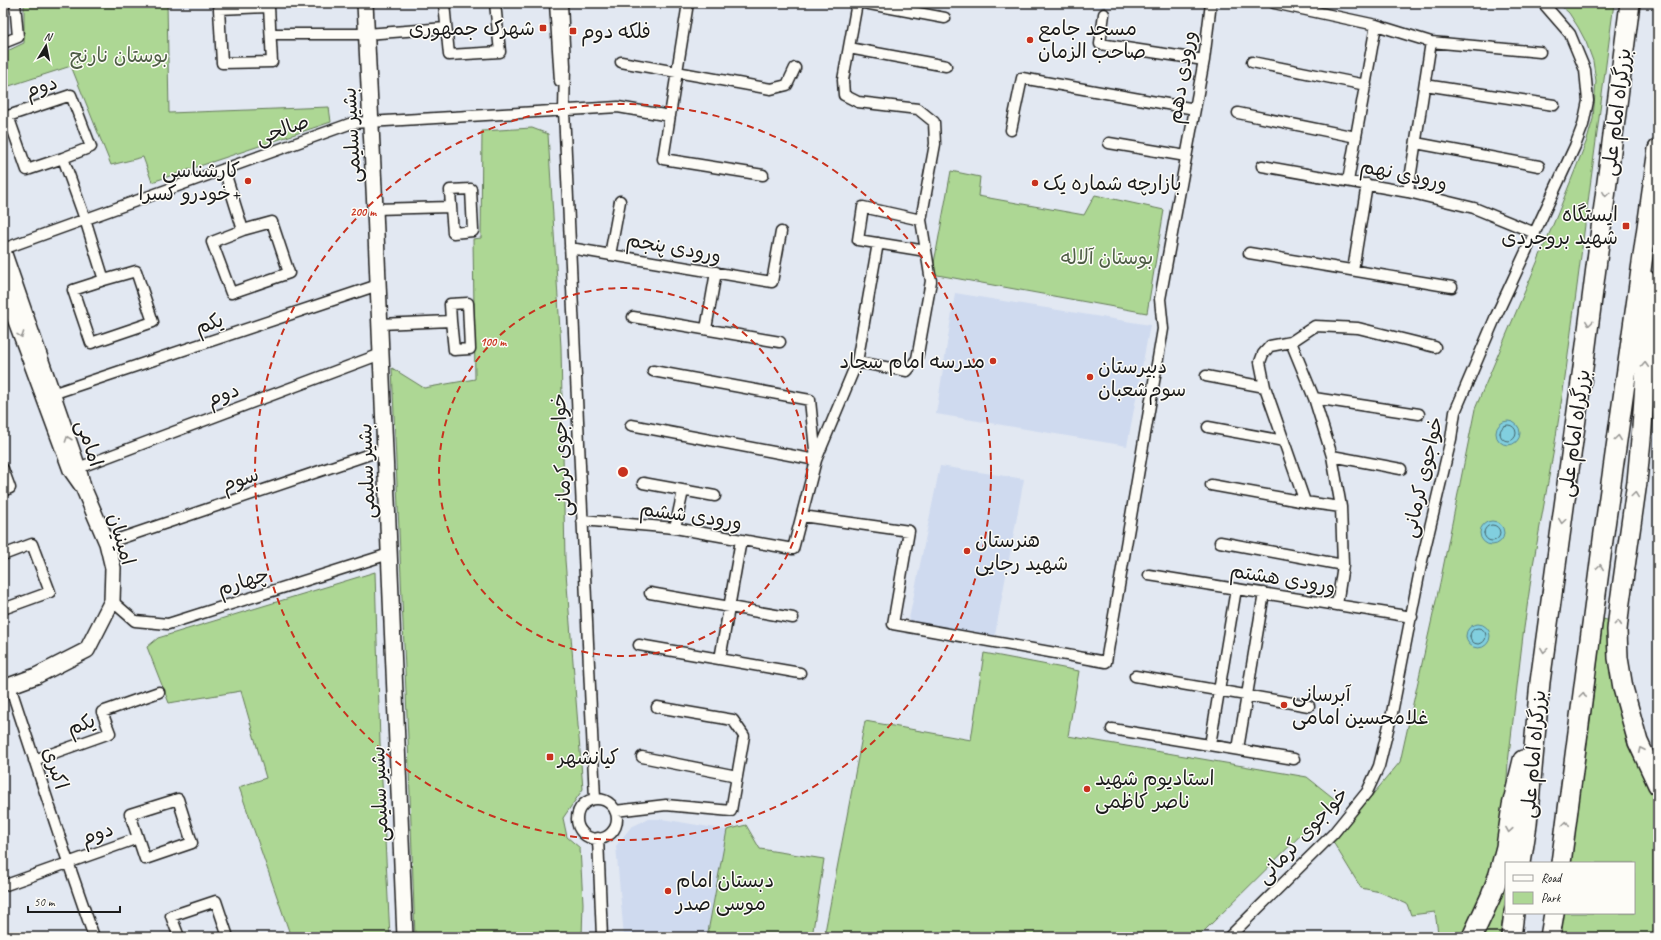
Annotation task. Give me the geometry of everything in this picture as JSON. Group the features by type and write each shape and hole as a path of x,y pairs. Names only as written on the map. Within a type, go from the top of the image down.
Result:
{"highway":[{"name":"بزرگراه امام علی","path":"1521,862 1527,824 1540,682 1585,357 1630,3"},
{"name":"بزرگراه امام علی","path":"1561,862 1603,540 1658,150"},
{"path":"1643,260 1650,308 1637,482 1617,630 1618,658 1623,688 1638,742 1658,785"},
{"path":"1472,937 1499,874 1540,682"},
{"path":"1511,937 1514,914"},
{"path":"1550,937 1554,914"}],"main road":[{"name":"بشیر سلیمی","path":"365,3 380,324 405,937"},
{"name":"امامی","path":"3,250 78,468 82,487"},
{"name":"امامی","path":"3,286 70,470 82,487"},
{"name":"امینیان","path":"6,687 36,676 87,650 112,601 114,568 107,543 82,487"}],"street":[{"path":"3,43 18,37 15,3"},
{"path":"444,3 449,55 500,52 494,3"},
{"name":"خواجوی کرمانی","path":"555,3 558,67 564,110"},
{"name":"خواجوی کرمانی","path":"562,3 565,66 564,110 595,799"},
{"path":"688,3 663,159 763,176"},
{"path":"857,3 843,80 844,95 858,102 918,109 934,122 935,144 922,220 931,281 917,359 907,371 857,362"},
{"path":"864,3 945,18"},
{"name":"ورودی دهم","path":"802,516 909,531 893,624 1106,662 1163,329 1160,299 1204,60 1211,3"},
{"path":"1274,3 1376,25 1431,42 1540,52"},
{"name":"خواجوی کرمانی","path":"1229,937 1333,834 1367,792 1379,766 1392,713 1421,565 1451,439 1455,412 1496,316 1575,146 1588,101 1585,70 1570,34 1543,3"},
{"path":"269,7 271,34 272,62 222,64 219,9 269,7"},
{"path":"1104,14 1100,44 1204,60"},
{"path":"1348,181 1376,25"},
{"path":"271,34 366,34 446,28"},
{"path":"1408,192 1431,42"},
{"path":"849,48 946,66"},
{"path":"621,62 771,89 787,84 795,68"},
{"path":"1252,62 1366,84"},
{"path":"1011,130 1022,78 1195,109"},
{"path":"1425,85 1554,105"},
{"name":"دوم","path":"71,95 91,147 63,158 27,170 8,116 71,95"},
{"name":"صالحی","path":"3,250 352,123 618,107 670,116"},
{"path":"1238,113 1356,137"},
{"path":"1109,143 1186,156"},
{"path":"1416,143 1539,166"},
{"path":"63,158 85,219 104,280"},
{"name":"ورودی نهم","path":"1262,166 1408,192 1474,208 1535,233"},
{"path":"224,169 243,230"},
{"path":"1353,270 1367,184"},
{"path":"471,189 473,231 453,233 451,208 450,190 471,189"},
{"path":"610,255 620,201"},
{"path":"922,220 863,207 858,240 926,251"},
{"path":"375,209 451,208"},
{"path":"272,222 289,273 232,293 212,242 243,230 272,222"},
{"name":"ورودی پنجم","path":"570,248 772,282 781,232"},
{"path":"802,516 816,460 857,362 878,243"},
{"path":"1249,253 1452,287"},
{"path":"136,271 153,322 91,343 73,290 104,280 136,271"},
{"path":"706,329 716,272"},
{"name":"یکم","path":"52,394 378,285"},
{"path":"468,303 470,349 454,350 451,321 450,304 468,303"},
{"path":"633,317 780,342"},
{"path":"380,324 451,321"},
{"path":"1305,502 1265,386 1260,362 1263,354 1270,346 1291,342 1315,326 1358,328 1434,347"},
{"path":"1291,342 1314,398 1332,456 1341,508 1343,565 1337,605"},
{"name":"دوم","path":"78,468 381,354"},
{"path":"653,371 810,400 816,460"},
{"path":"1206,376 1265,386"},
{"path":"1314,398 1419,414"},
{"path":"631,425 816,460"},
{"path":"1208,427 1284,441"},
{"name":"سوم","path":"107,543 385,449"},
{"path":"1332,456 1401,469"},
{"path":"3,469 10,488 3,491"},
{"path":"643,483 715,496"},
{"path":"1211,485 1341,508"},
{"path":"675,528 683,490"},
{"name":"ورودی ششم","path":"582,520 675,528 793,549 802,516"},
{"path":"720,659 741,540"},
{"path":"1220,542 1343,565"},
{"path":"3,555 32,544 50,592 3,609"},
{"name":"چهارم","path":"112,601 135,621 168,624 389,554"},
{"name":"ورودی هشتم","path":"1148,575 1412,617"},
{"path":"1210,745 1236,589"},
{"path":"650,593 793,618"},
{"path":"1238,749 1264,593"},
{"path":"639,645 800,673"},
{"path":"1135,676 1309,706"},
{"name":"اکبری","path":"6,687 34,760 94,937"},
{"name":"یکم","path":"34,760 110,733 102,712 159,692"},
{"path":"615,811 666,805 731,811 744,736 734,720 657,707"},
{"path":"1112,729 1294,759"},
{"path":"642,757 737,776"},
{"path":"178,799 192,843 145,859 138,838 130,814 178,799"},
{"path":"595,799 607,802 615,811 616,824 614,829 604,837 598,838 586,835 578,826 577,820 580,808 589,800 595,799"},
{"name":"دوم","path":"68,862 138,838"},
{"path":"598,838 602,937"},
{"path":"3,886 68,862"},
{"path":"179,937 171,916 216,901 228,937"}],"shaded area":[{"path":"955,293 1150,325 1127,446 936,414"},
{"name":"هنرستان شهید رجایی","path":"940,466 1024,479 994,640 908,624"},
{"name":"دبستان امام موسی صدر","path":"648,819 662,819 727,830 707,937 624,937 616,846 631,827"}],"green space":[{"name":"بوستان نارنج","path":"24,3 167,3 169,113 329,107 331,122 152,182 143,157 111,165 71,66 3,88 3,53 24,43"},
{"path":"1558,3 1614,3 1565,378 1533,565 1523,635 1508,763 1505,806 1491,875 1465,937 1444,937 1438,933 1435,912 1411,915 1407,904 1380,892 1361,888 1333,842 1400,762 1440,583 1475,409 1558,213 1587,140 1593,119 1596,81 1593,61 1586,42 1578,27 1569,13"},
{"path":"532,128 548,134 561,347 565,560 583,789 563,818 567,837 580,848 583,903 582,937 415,937 392,368 424,388 475,379 473,239 481,238 482,131"},
{"name":"بوستان آلاله","path":"951,171 980,177 978,196 1084,215 1095,195 1164,210 1147,313 932,274"},
{"path":"375,572 380,743 390,937 291,937 239,787 266,778 241,691 169,703 147,647 158,638"},
{"path":"1603,619 1611,621 1616,694 1628,746 1658,805 1658,937 1560,937 1564,914 1635,914 1635,862 1571,862"},
{"name":"استادیوم شهید ناصر کاظمی","path":"984,653 1079,671 1068,736 1307,777 1336,800 1198,937 824,937 865,721 971,740"},
{"path":"746,825 760,849 824,859 812,937 707,937 727,830"},
{"path":"1505,874 1505,902 1500,937 1481,937"}],"water":[{"path":"1508,421 1517,424 1520,433 1517,442 1508,445 1499,442 1496,433 1499,424"},
{"path":"1492,521 1501,524 1504,533 1501,542 1492,545 1483,542 1480,533 1483,524"},
{"path":"1478,624 1487,627 1490,636 1487,645 1478,648 1469,645 1466,636 1469,627"}],"place":[{"name":"شهرک جمهوری","path":"543,28"},
{"name":"فلکه دوم","path":"573,31"},
{"name":"مسجد جامع صاحب الزمان","path":"1030,40"},
{"name":"کارشناسی خودرو کسرا+","path":"248,181"},
{"name":"بازارچه شماره یک","path":"1035,183"},
{"name":"ایستگاه شهید بروجردی","path":"1626,226"},
{"name":"مدرسه امام سجاد","path":"993,361"},
{"name":"دبیرستان سوم‌شعبان","path":"1090,377"},
{"name":"هنرستان شهید رجایی","path":"967,551"},
{"name":"آبرسانی غلامحسین امامی","path":"1284,705"},
{"name":"کیانشهر","path":"550,757"},
{"name":"استادیوم شهید ناصر کاظمی","path":"1087,789"},
{"name":"دبستان امام موسی صدر","path":"668,891"}]}
